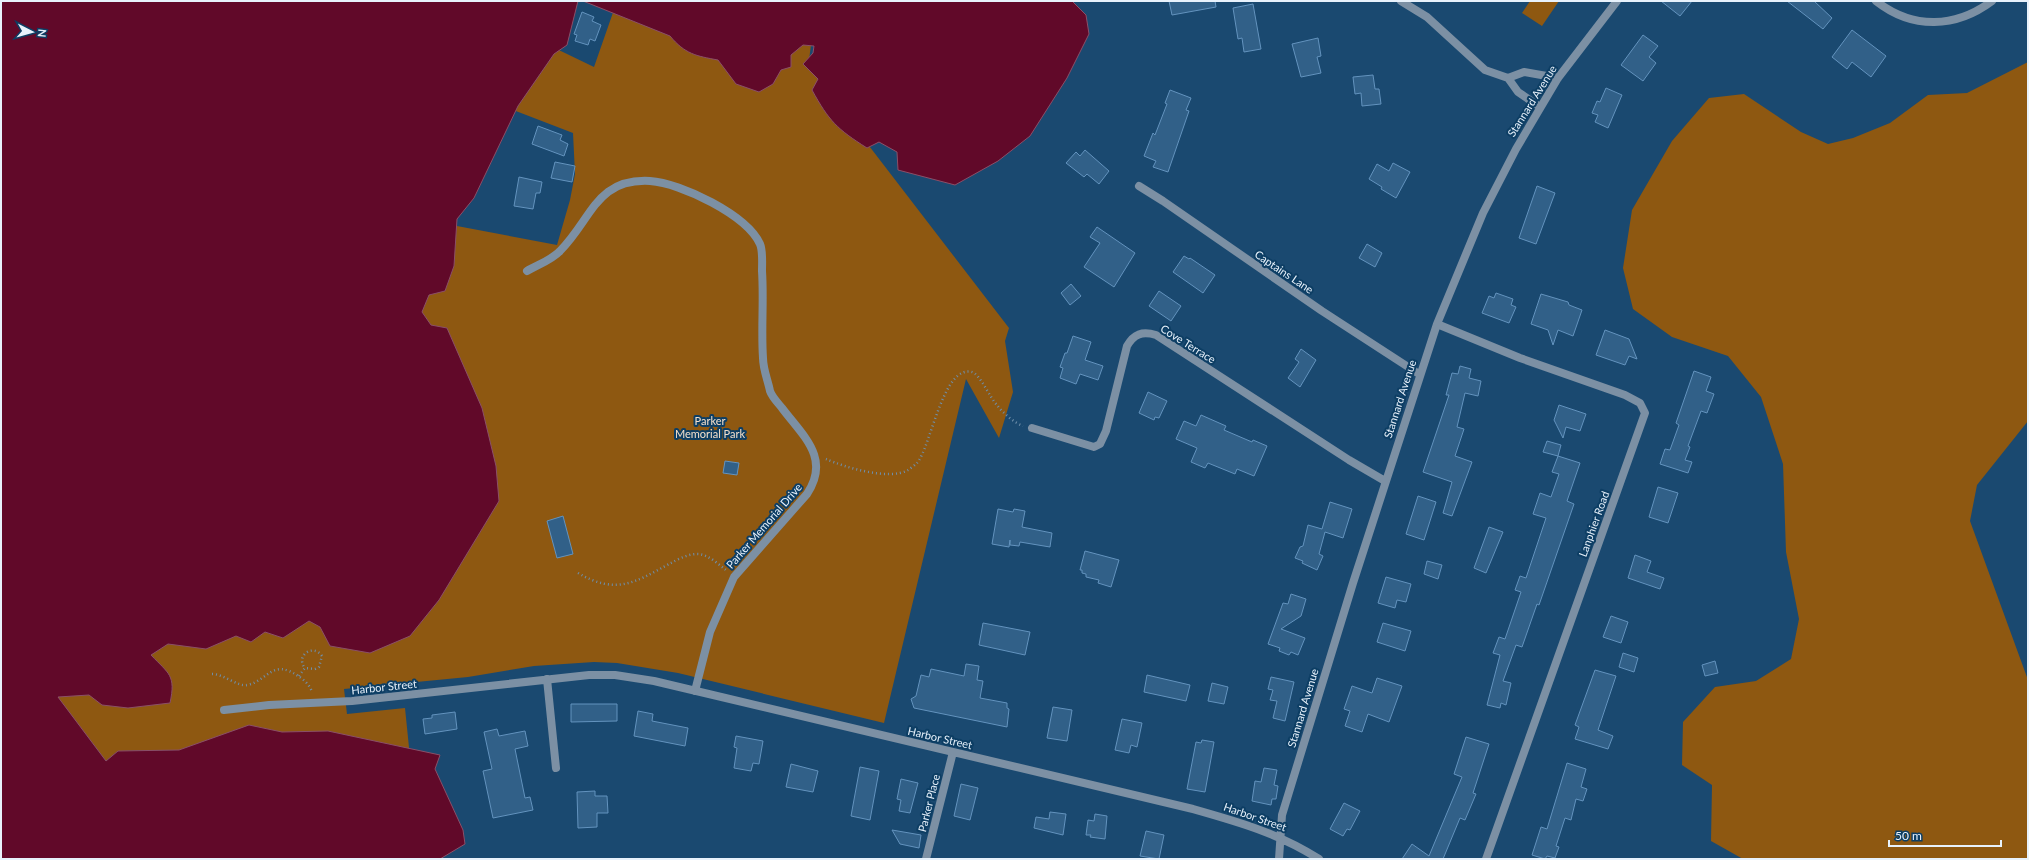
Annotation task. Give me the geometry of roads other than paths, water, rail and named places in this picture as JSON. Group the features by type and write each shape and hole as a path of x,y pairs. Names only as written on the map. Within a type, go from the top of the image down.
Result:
{"street":[{"path":"1401,1 1427,17 1485,70 1508,78 1518,92 1540,107"},
{"name":"Stannard Avenue","path":"1279,859 1282,815 1385,481 1436,324 1483,213 1540,107 1558,78 1617,1"},
{"path":"1876,1 1905,17 1924,22 1946,22 1967,17 1992,1"},
{"path":"1508,78 1524,72 1558,78"},
{"name":"Parker Memorial Drive","path":"527,272 560,252 601,196 614,187 623,184 650,181 667,184 704,196 747,228 760,244 764,301 763,359 771,393 808,440 814,454 818,470 814,484 734,577 710,632 695,691"},
{"name":"Captains Lane","path":"1138,186 1163,201 1322,311 1419,374"},
{"name":"Lanphier Road","path":"1436,324 1520,358 1625,395 1640,402 1645,413 1486,859"},
{"name":"Cove Terrace","path":"1032,428 1094,447 1100,444 1106,431 1127,346 1132,338 1140,334 1148,333 1156,335 1385,481"},
{"name":"Harbor Street","path":"224,710 315,702 352,702 466,690 547,679 588,675 615,675 654,681 1166,802 1238,822 1281,837 1319,859"},
{"path":"547,679 556,768"},
{"name":"Parker Place","path":"926,859 953,752"}],"park label":[{"name":"Parker Memorial Park","path":"710,427"}]}
